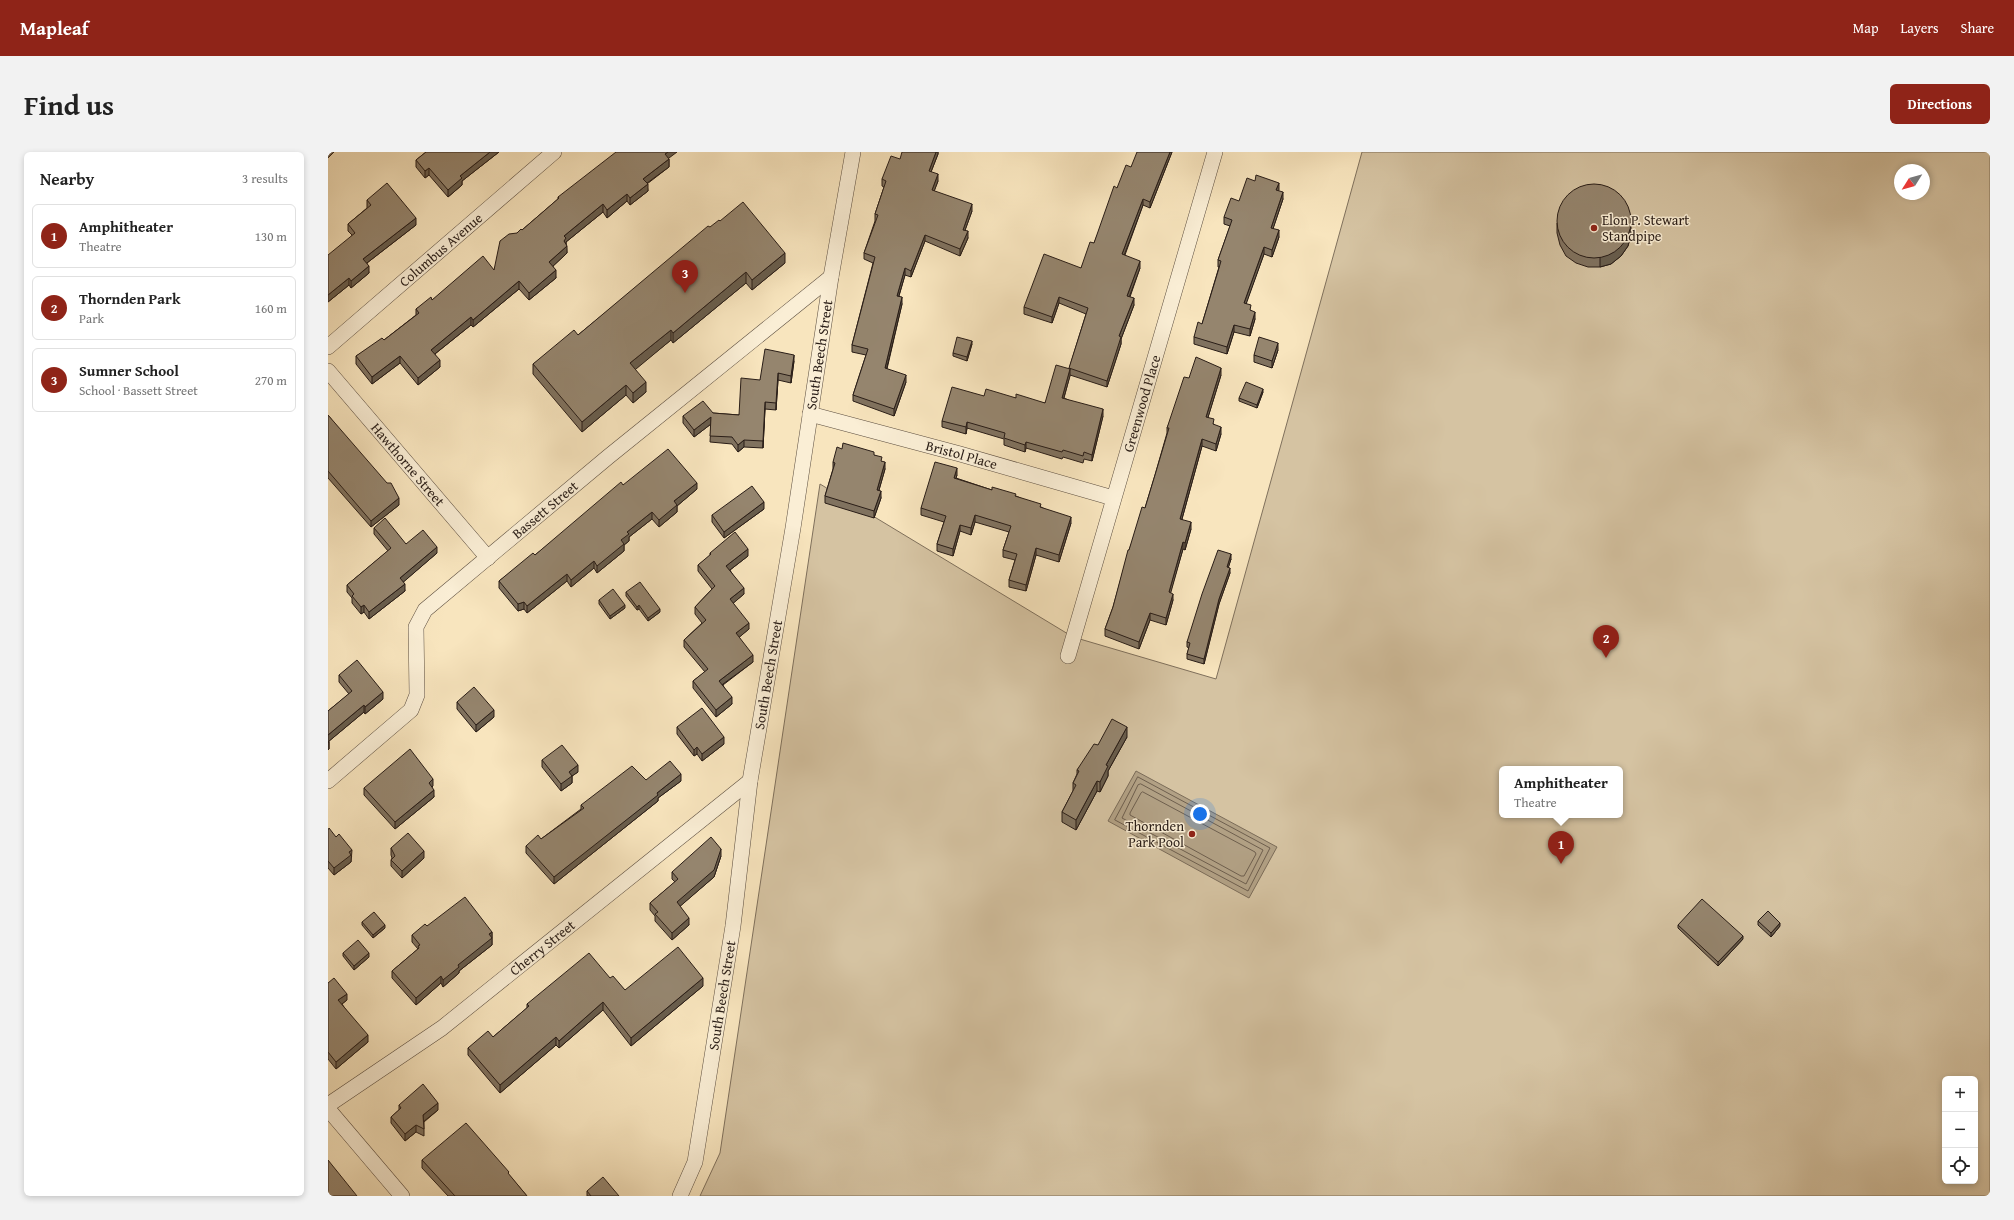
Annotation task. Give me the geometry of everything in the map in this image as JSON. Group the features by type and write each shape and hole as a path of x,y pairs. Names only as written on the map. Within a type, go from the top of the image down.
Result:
{"street":[{"name":"Columbus Avenue","path":"328,348 554,152"},
{"name":"South Beech Street","path":"680,1196 695,1162 733,926 750,781 831,277 853,152"},
{"name":"Greenwood Place","path":"1068,656 1113,498 1153,368 1214,152"},
{"name":"Bassett Street","path":"328,781 411,710 417,695 416,627 425,610 608,457 831,277"},
{"name":"Hawthorne Street","path":"328,371 488,558"},
{"name":"Bristol Place","path":"810,414 960,454 1113,498"},
{"name":"Cherry Street","path":"328,1105 442,1028 750,781"},
{"path":"328,1109 402,1196"}],"shaded area":[{"path":"1362,152 1990,152 1990,1196 700,1196 720,1153 820,484 1073,637 1216,679"}],"water":[{"name":"Thornden Park Pool","path":"1136,771 1277,847 1249,898 1108,821"}],"building":[{"path":"426,152 490,152 460,176 462,178 448,190 429,168 425,171 416,160"},
{"path":"616,152 668,152 665,154 669,159 643,179 648,184 630,198 627,194 607,210 603,204 564,236 566,238 564,241 567,246 549,262 556,270 529,293 519,281 473,320 471,317 431,350 440,360 418,378 400,356 372,377 356,356 382,338 384,340 419,313 416,309 431,297 432,300 483,256 494,270 500,241 509,234 517,233 521,229 522,230 559,198 558,197"},
{"path":"902,152 936,152 929,171 938,174 932,190 972,204 963,230 968,231 960,249 925,235 911,271 905,268 897,296 902,297 885,368 906,375 894,409 853,395 868,349 852,345 875,257 864,253 878,215 875,214 886,181 882,179 891,156 900,159"},
{"path":"1137,152 1170,152 1150,202 1143,199 1122,254 1140,261 1127,296 1134,298 1119,336 1121,337 1107,381 1069,368 1088,308 1059,297 1052,317 1024,307 1044,254 1081,268 1090,242 1094,243 1114,186 1117,188 1126,165 1131,167"},
{"path":"1256,175 1279,183 1276,190 1283,192 1271,228 1279,230 1272,250 1264,247 1244,303 1251,305 1250,310 1255,312 1250,329 1234,325 1227,347 1194,337 1198,322 1202,324 1221,261 1218,260 1232,220 1224,217 1231,198 1239,201 1247,178 1255,181"},
{"path":"387,183 416,218 363,259 369,266 351,281 349,278 328,295 328,255 355,233 348,224 371,205 367,200"},
{"name":"Elon P. Stewart Standpipe","path":"1594,184 1608,187 1620,195 1628,207 1631,221 1628,235 1620,247 1608,255 1594,258 1580,255 1568,247 1560,235 1557,221 1560,207 1568,195 1580,187"},
{"path":"743,202 785,253 752,280 746,272 673,333 671,330 630,363 646,382 633,393 626,385 582,422 533,364 574,330 578,335 708,226 710,227 719,220 720,221"},
{"path":"957,337 972,341 967,357 953,353"},
{"path":"1259,337 1278,343 1272,361 1254,355"},
{"path":"765,349 794,355 791,376 778,373 776,403 765,402 763,441 744,440 738,445 732,437 710,436 711,417 694,430 683,416 703,401 713,413 739,415 741,378 760,380"},
{"path":"1196,357 1221,368 1206,417 1214,419 1213,424 1221,427 1216,444 1202,439 1180,519 1191,522 1185,543 1183,542 1169,592 1173,594 1166,618 1150,613 1139,642 1105,629 1113,607 1128,550 1142,507 1145,508 1169,428 1167,428 1184,377 1189,378"},
{"path":"1056,365 1070,369 1062,398 1103,409 1092,455 1084,452 1083,456 1063,450 1062,452 1026,442 1025,445 1004,438 1005,433 967,422 966,427 942,421 952,387 984,396 986,389 1016,398 1016,394 1045,403"},
{"path":"1246,382 1263,389 1257,405 1239,398"},
{"path":"328,415 387,483 391,483 399,498 371,521 328,471"},
{"path":"843,443 874,452 874,455 882,457 881,461 885,462 877,490 881,491 874,511 825,496 835,463 833,462 837,447 842,449"},
{"path":"668,449 697,483 674,501 677,505 659,520 652,512 627,532 629,534 621,540 624,544 597,566 594,561 571,580 567,574 527,606 524,602 518,604 499,581 533,553 535,555 621,482 623,485"},
{"path":"935,462 957,468 954,478 992,490 992,487 1016,494 1015,496 1041,504 1040,507 1071,517 1059,555 1036,548 1026,585 1009,580 1017,554 1003,550 1011,526 975,515 971,528 960,525 953,549 937,544 946,516 921,508"},
{"path":"752,486 764,502 724,532 712,515"},
{"path":"385,518 406,544 423,530 437,547 400,578 405,584 369,612 364,605 361,607 352,596 354,594 347,585 391,548 374,528"},
{"path":"735,532 748,549 726,566 744,588 730,599 749,623 736,633 753,655 719,681 732,697 716,710 693,681 708,669 684,640 706,620 695,607 715,586 698,565"},
{"path":"1218,550 1231,554 1227,567 1230,568 1219,599 1204,659 1187,654 1190,643 1187,642"},
{"path":"640,582 660,609 648,618 639,605 637,607 626,592"},
{"path":"613,589 625,605 610,616 599,600"},
{"path":"357,660 383,692 365,707 364,705 328,735 328,711 352,691 339,675"},
{"path":"474,687 494,710 476,725 457,702"},
{"path":"702,708 724,737 702,754 697,747 694,750 677,727"},
{"path":"1112,719 1127,727 1106,765 1108,766 1100,782 1097,781 1076,820 1062,812 1076,785 1073,783 1079,771 1077,770 1094,744 1098,745"},
{"path":"562,745 578,765 569,772 572,776 561,784 542,760"},
{"path":"410,749 433,779 429,783 434,790 395,822 364,788"},
{"path":"670,761 681,774 657,793 658,795 554,877 526,846 538,835 541,839 584,808 581,805 632,766 646,780"},
{"path":"329,828 336,837 339,834 352,850 349,852 351,855 334,868 328,861"},
{"path":"408,833 424,851 402,871 391,860 395,856 391,848"},
{"path":"711,837 721,849 714,870 677,902 689,918 672,933 655,914 658,912 650,903 678,879 672,872"},
{"path":"465,897 492,932 489,934 492,938 458,965 459,967 443,980 441,976 416,998 392,971 419,948 418,946 420,945 412,935 425,924 427,926"},
{"path":"1702,899 1743,936 1718,962 1678,925"},
{"path":"1768,911 1780,923 1771,933 1758,921"},
{"path":"374,912 385,925 373,935 362,922"},
{"path":"358,940 369,953 354,966 343,953"},
{"path":"678,947 703,978 631,1038 603,1002 559,1041 556,1037 500,1085 468,1048 488,1031 493,1037 529,1006 527,1004 589,953 610,978 613,976 625,990"},
{"path":"334,978 347,994 338,1000 368,1035 336,1062 328,1052 328,983"},
{"path":"423,1084 438,1103 423,1115 424,1129 416,1125 405,1134 391,1117 401,1108 399,1105"},
{"path":"466,1123 509,1172 508,1173 527,1196 455,1196 422,1160"},
{"path":"328,1160 357,1196 328,1196"},
{"path":"603,1177 619,1196 591,1196 587,1191"}],"place":[{"name":"Elon P. Stewart Standpipe","path":"1594,228"},
{"name":"Sumner School","path":"685,293"},
{"name":"Thornden Park","path":"1606,658"},
{"name":"Thornden Park Pool","path":"1192,834"},
{"name":"Amphitheater","path":"1561,864"}]}
